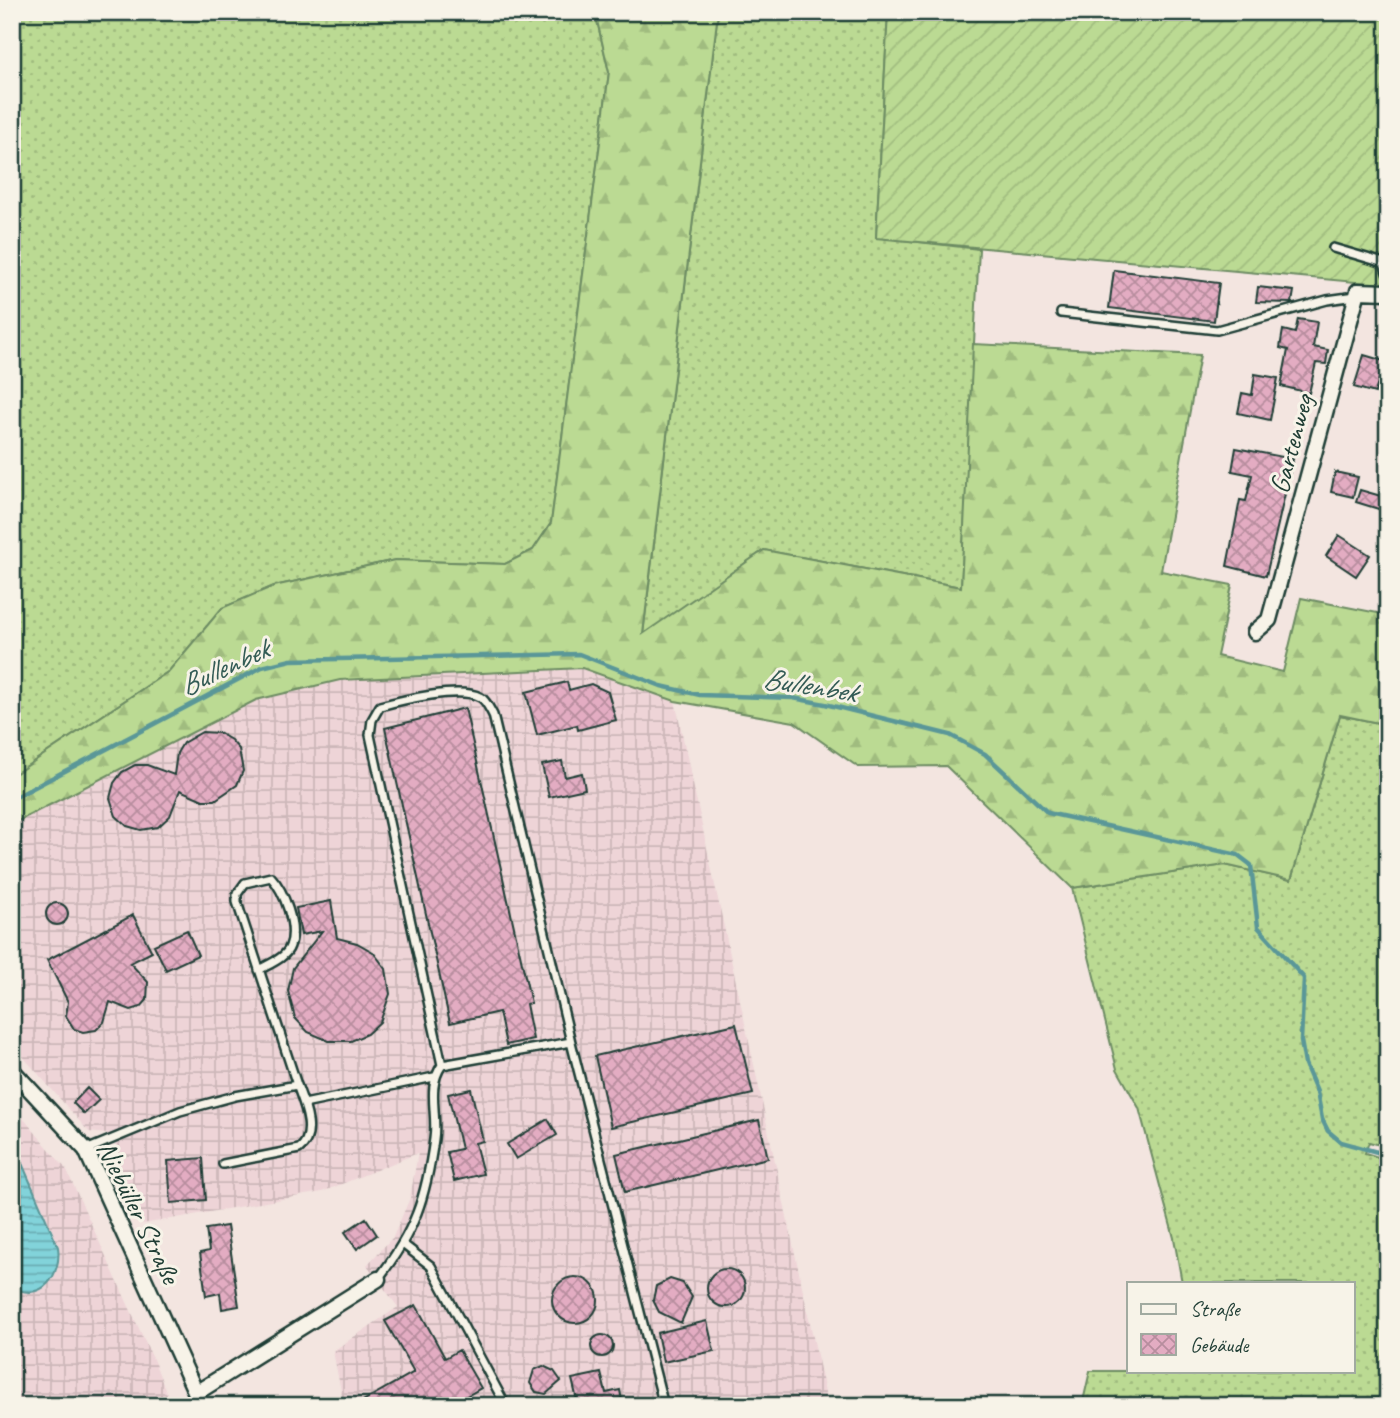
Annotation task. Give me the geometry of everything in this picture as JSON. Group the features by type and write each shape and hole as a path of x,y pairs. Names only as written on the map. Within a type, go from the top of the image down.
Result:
{"street":[{"path":"1357,296 1358,291 1388,292"},
{"name":"Gartenweg","path":"1255,632 1269,620 1357,296"},
{"name":"Niebüller Straße","path":"15,1080 86,1150 197,1399 378,1279"}],"lane":[{"path":"1333,248 1384,263 1388,276"},
{"path":"1061,313 1217,330 1314,303 1357,296"},
{"path":"378,1279 404,1245 426,1186 435,1135 434,1077 442,1065 370,735 372,720 380,706 403,700 470,693 483,698 493,715 571,1042 664,1406"},
{"path":"223,1164 299,1149 306,1144 310,1133 304,1104 259,970 237,894 245,883 257,878 271,877 281,888 292,933 290,948 259,970"},
{"path":"442,1065 571,1042"},
{"path":"304,1104 434,1077"},
{"path":"86,1150 180,1111 235,1096 297,1085"},
{"path":"404,1245 431,1266 506,1406"}],"shaded area":[{"path":"582,668 675,701 828,1406 344,1406 333,1351 398,1307 367,1265 393,1237 410,1198 418,1153 322,1192 143,1224 104,1162 116,1151 115,1135 89,1132 12,1044 12,824 256,700 340,680"},
{"path":"12,1105 66,1169 172,1406 12,1406"}],"green space":[{"path":"12,12 595,12 609,72 551,523 533,550 505,564 395,560 274,586 222,608 169,671 12,776"},
{"path":"595,12 718,12 643,634 764,550 961,587 973,344 1200,355 1161,571 1232,585 1217,656 1283,672 1301,598 1388,615 1388,725 1340,715 1291,880 1225,865 1072,888 946,766 858,767 794,722 675,701 582,668 340,680 256,700 12,824 12,776 169,671 222,608 274,586 395,560 505,564 533,550 551,523 609,72"},
{"path":"718,12 888,12 876,237 979,249 961,587 764,550 643,635"},
{"path":"888,12 1388,12 1388,285 876,238"},
{"path":"1340,715 1388,725 1388,1147 1369,1142 1365,1153 1388,1160 1388,1396 1328,1406 1082,1406 1090,1371 1354,1372 1354,1282 1182,1282 1174,1238 1139,1108 1117,1069 1072,888 1225,865 1291,880"}],"water":[{"path":"12,1140 58,1247 57,1267 53,1276 48,1284 32,1292 12,1287"}],"building":[{"path":"1114,270 1219,283 1214,321 1109,308"},
{"path":"1258,287 1294,291 1292,303 1256,302"},
{"path":"1298,319 1317,322 1313,347 1328,350 1326,364 1316,363 1309,393 1281,386 1288,350 1280,348 1283,330 1295,333"},
{"path":"1364,355 1384,361 1375,393 1354,387"},
{"path":"1255,374 1278,378 1270,420 1238,413 1242,393 1252,395"},
{"path":"1236,448 1293,459 1266,576 1227,566 1240,500 1246,501 1252,475 1232,471"},
{"path":"1335,472 1358,477 1353,497 1331,492"},
{"path":"1360,490 1388,498 1388,512 1356,502"},
{"path":"1339,535 1370,555 1356,576 1326,556"},
{"path":"567,682 569,690 591,684 608,692 616,720 578,730 577,725 537,735 526,692"},
{"path":"465,708 531,1003 526,1004 533,1039 506,1045 499,1012 450,1023 385,728"},
{"path":"202,732 219,733 239,749 243,771 237,785 215,800 203,800 180,790 170,816 158,827 141,830 127,826 116,816 110,798 114,783 122,772 135,765 147,765 174,775 177,753 183,743"},
{"path":"562,761 565,777 582,773 585,789 549,797 542,765"},
{"path":"331,901 337,938 357,943 373,952 386,969 390,994 380,1022 367,1034 351,1041 329,1041 308,1032 295,1018 288,991 293,968 322,931 301,935 296,908"},
{"path":"57,903 67,910 68,914 61,924 57,925 47,918 46,914 53,904"},
{"path":"133,915 152,952 130,963 148,982 147,1000 141,1007 131,1010 110,1002 104,1022 96,1030 83,1032 74,1029 66,1016 68,1002 47,960"},
{"path":"187,930 198,955 166,970 154,945"},
{"path":"736,1024 753,1094 611,1127 595,1056"},
{"path":"87,1088 99,1100 84,1114 73,1103"},
{"path":"471,1089 483,1141 475,1143 483,1174 454,1181 447,1152 461,1149 448,1094"},
{"path":"548,1119 557,1135 516,1159 507,1144"},
{"path":"759,1120 768,1158 625,1192 616,1154"},
{"path":"203,1158 206,1200 171,1203 168,1161"},
{"path":"366,1218 377,1235 357,1249 345,1232"},
{"path":"227,1226 239,1306 222,1309 220,1293 206,1296 200,1253 209,1251 206,1229"},
{"path":"726,1269 739,1275 745,1288 739,1301 726,1307 713,1301 707,1288 713,1275"},
{"path":"575,1277 591,1284 598,1300 591,1316 575,1323 559,1316 552,1300 559,1284"},
{"path":"670,1279 683,1283 692,1297 681,1323 659,1312 653,1300 656,1286"},
{"path":"416,1305 445,1358 459,1350 481,1388 449,1406 354,1406 414,1372 385,1321"},
{"path":"707,1321 714,1351 663,1362 657,1333"},
{"path":"602,1335 610,1338 613,1346 610,1354 602,1357 594,1354 591,1346 594,1338"},
{"path":"543,1366 554,1371 561,1381 546,1394 536,1392 530,1383 534,1370"},
{"path":"601,1373 606,1393 620,1390 623,1406 573,1406 572,1401 577,1400 572,1379"}],"waterway":[{"name":"Bullenbek","path":"12,799 262,667 291,660 579,654 661,686 700,695 793,698 950,735 985,754 1048,813 1238,855 1251,865 1258,927 1304,978 1301,1041 1305,1064 1317,1092 1322,1119 1328,1131 1341,1142 1388,1155"}]}
